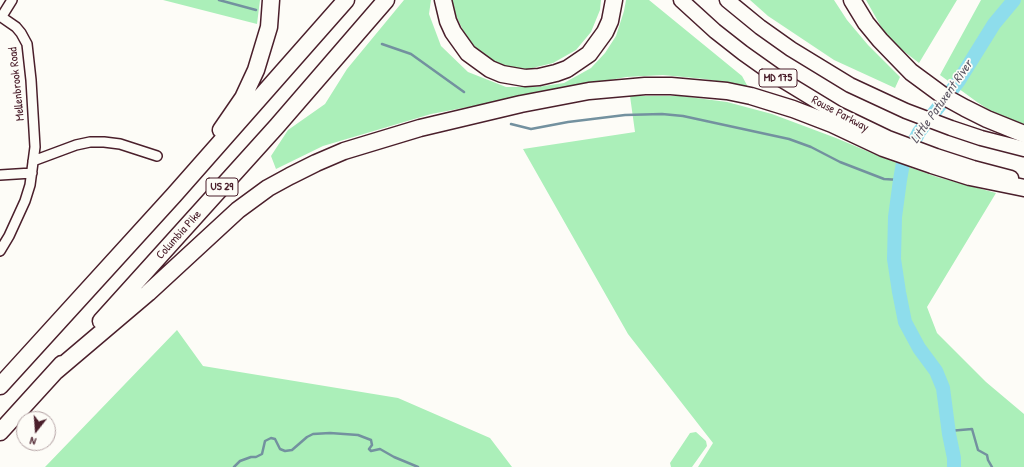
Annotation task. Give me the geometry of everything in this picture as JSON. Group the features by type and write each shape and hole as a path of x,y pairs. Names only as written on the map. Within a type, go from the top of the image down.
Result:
{"highway":[{"path":"174,195 243,98 251,84 269,27 271,0"},
{"name":"US 29","path":"0,386 174,195 346,0"},
{"name":"Columbia Pike","path":"0,432 277,126 386,0"},
{"path":"443,0 446,14 453,32 468,53 490,69 502,74 525,78 539,77 556,73 589,54 606,32 614,0"},
{"path":"852,0 866,23 880,40 901,63 927,84 965,108 1024,134"},
{"path":"56,371 148,293 229,218 268,188 310,166 344,151 420,128 520,104 589,91 645,86 671,86 727,91 771,101 934,161 970,177 1024,188"}],"main road":[{"name":"Rouse Parkway","path":"681,0 715,31 774,75 885,143"},
{"name":"MD 175","path":"727,0 760,27 791,49 850,85 906,111 951,128 981,138 1024,149"},
{"path":"934,161 973,168 1024,180"}],"street":[{"path":"1,16 12,0"},
{"name":"Mellenbrook Road","path":"0,251 9,236 25,201 32,173 34,133 27,44 16,27 1,16"},
{"path":"33,161 76,145 90,142 120,144 157,156"},
{"path":"0,175 32,173"}],"green space":[{"path":"163,0 260,0 257,24"},
{"path":"404,0 431,0 429,14 441,46 468,72 506,87 537,87 564,83 591,68 605,53 616,36 626,0 649,0 742,76 748,87 705,79 663,75 626,77 431,114 323,146 276,169 271,156 288,130 325,104 347,69"},
{"path":"452,0 601,0 600,10 591,32 576,50 553,63 524,70 504,67 479,55 466,36 453,10"},
{"path":"750,0 834,0 847,20 868,45 900,77 895,88 834,60 768,16"},
{"path":"866,0 957,0 919,63 888,39"},
{"path":"981,0 1024,0 1024,124 997,115 940,75"},
{"path":"630,96 681,96 727,102 772,114 881,157 937,177 996,193 927,307 937,333 986,382 1024,414 1024,467 698,467 713,443 628,334 523,149 635,132"},
{"path":"177,330 203,366 398,398 490,438 512,467 45,467"},
{"path":"696,432 706,441 707,446 692,467 671,467 670,463 690,433"}],"waterway":[{"path":"219,0 256,10"},
{"name":"Little Patuxent River","path":"954,467 954,458 949,434 943,388 936,371 919,348 905,322 894,259 895,217 903,163 919,132 958,82 994,24 1014,0"},
{"path":"382,44 411,54 464,92"},
{"path":"511,124 531,129 568,122 625,115 662,114 683,116 789,139 811,147 840,162 884,179 900,180"},
{"path":"949,431 972,429 978,450 987,455 992,467"},
{"path":"234,467 240,461 262,454 265,441 271,438 275,439 280,449 285,451 292,450 307,437 313,434 330,433 358,435 371,440 372,445 369,449 371,451 380,449 394,457 418,467"}]}
